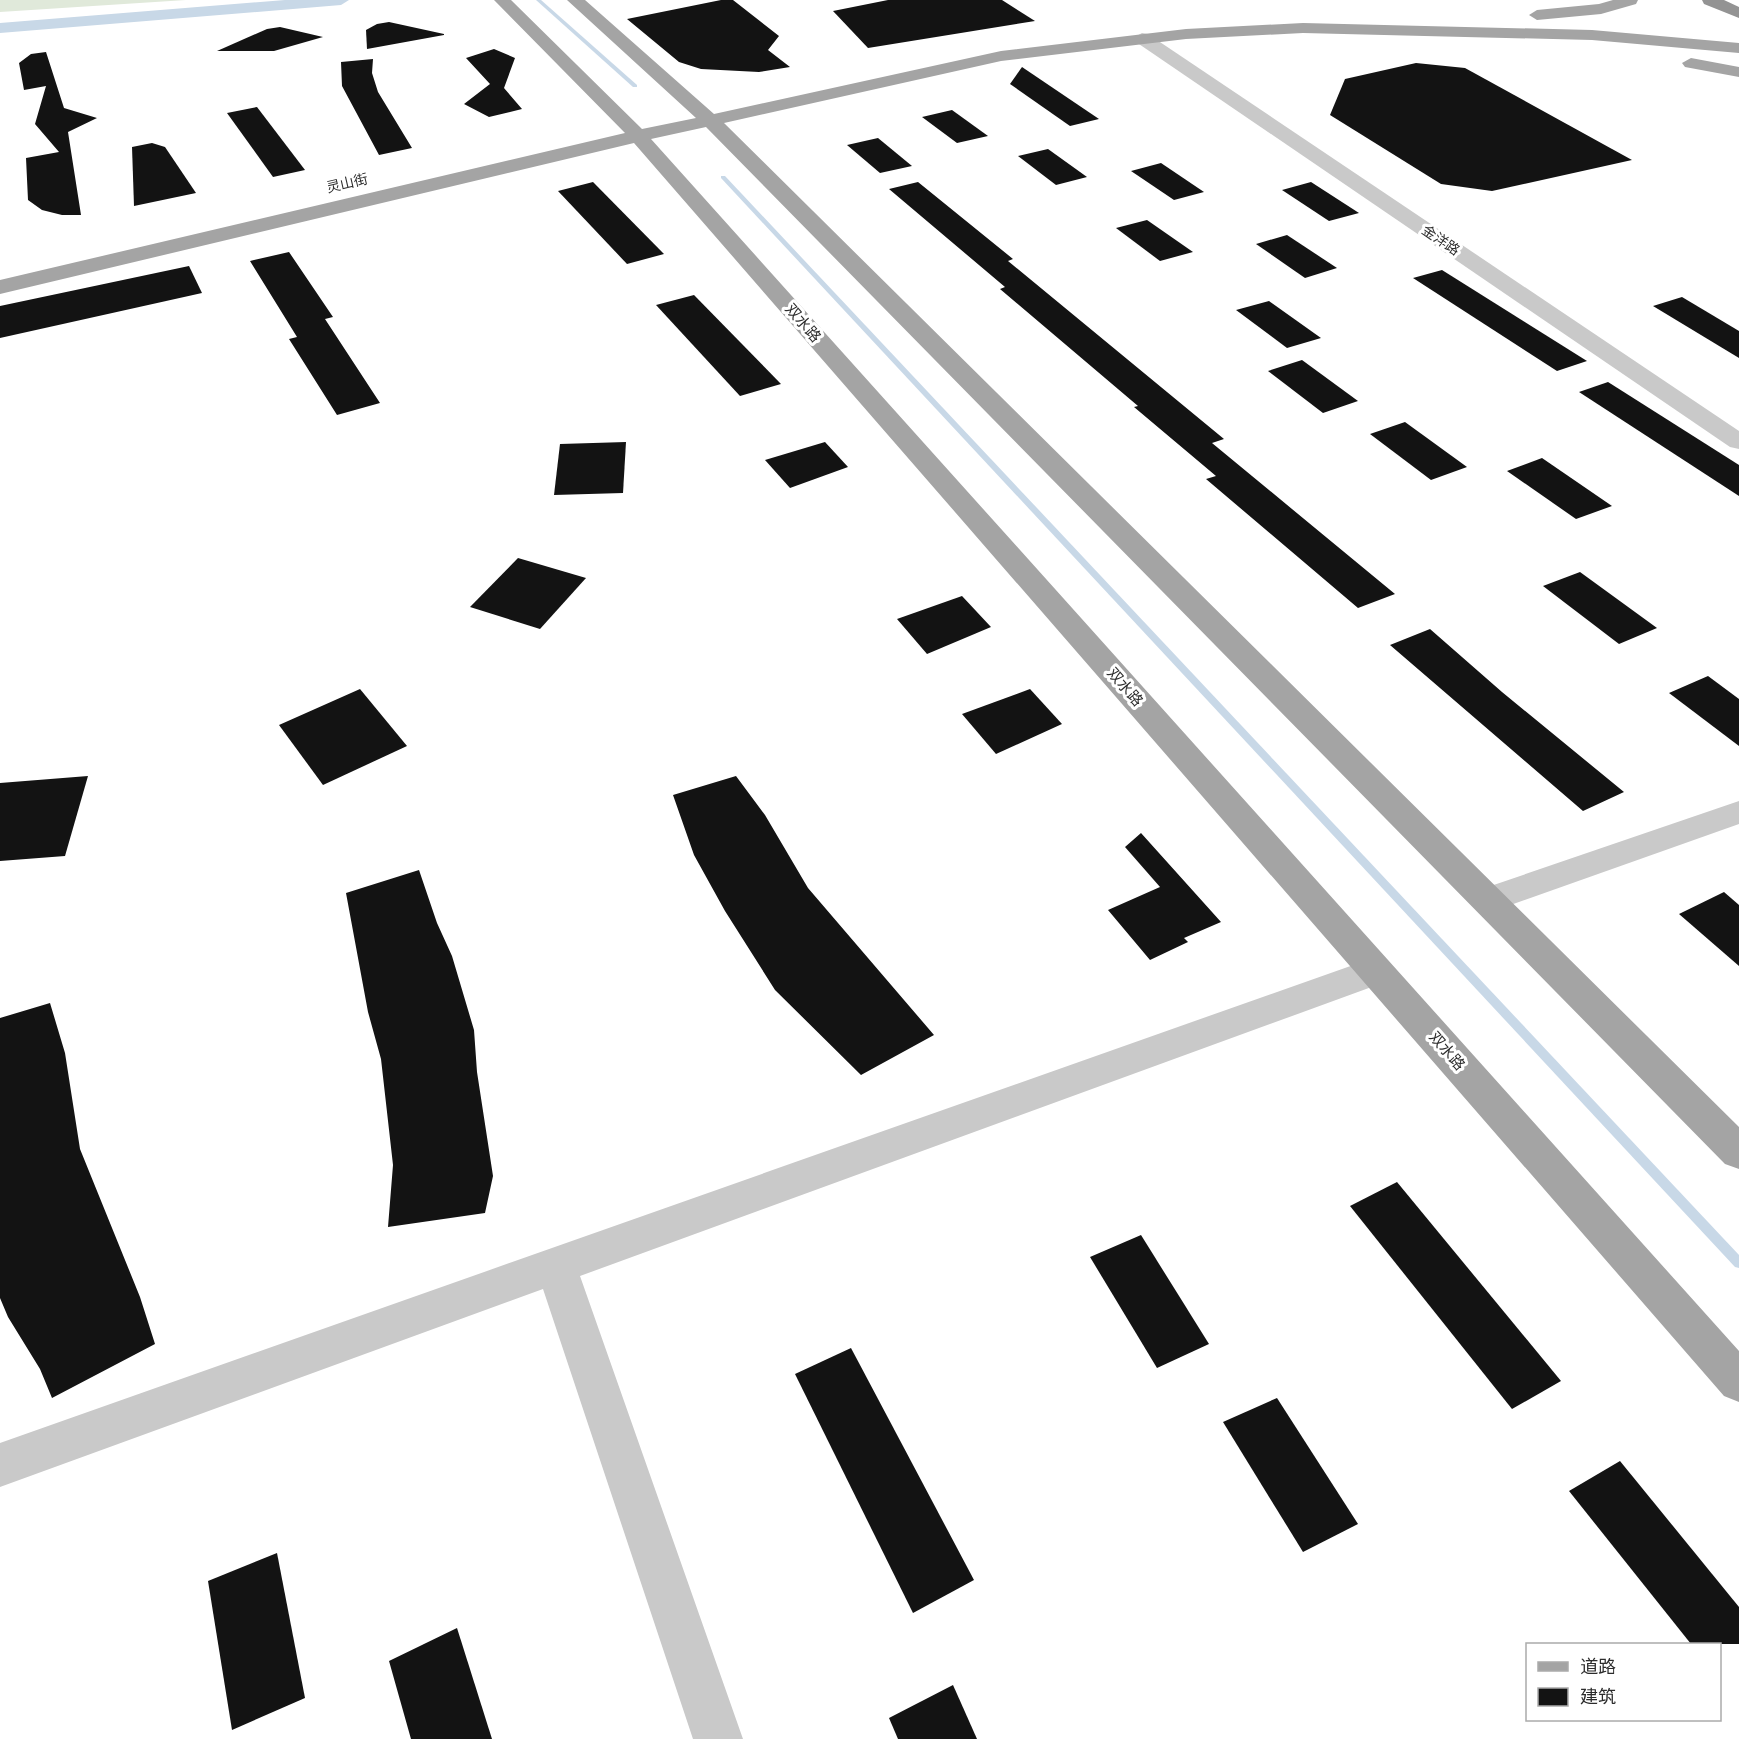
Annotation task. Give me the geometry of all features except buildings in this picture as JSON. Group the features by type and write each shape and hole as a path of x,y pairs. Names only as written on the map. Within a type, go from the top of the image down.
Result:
{"highway":[{"path":"1710,0 1739,13"}],"main road":[{"path":"1630,0 1600,9 1521,15 1739,31"},
{"path":"578,3 698,108 1739,1152"},
{"name":"双水路","path":"507,5 625,124 1739,1382"},
{"path":"927,54 1066,33 1188,20 1308,14 1592,34 1739,48"},
{"path":"1424,22 1598,46 1739,72"},
{"name":"灵山街","path":"0,287 625,124 698,108 1001,56 1142,38 1424,22"}],"street":[{"name":"金洋路","path":"1142,38 1739,442"},
{"path":"1488,900 1739,812"},
{"path":"0,1465 1376,971"},
{"path":"555,1266 718,1739"}],"green space":[{"path":"0,0 186,0 0,12"}],"waterway":[{"path":"0,28 341,0"},
{"path":"538,0 635,86"},
{"path":"723,177 1739,1263"}]}
